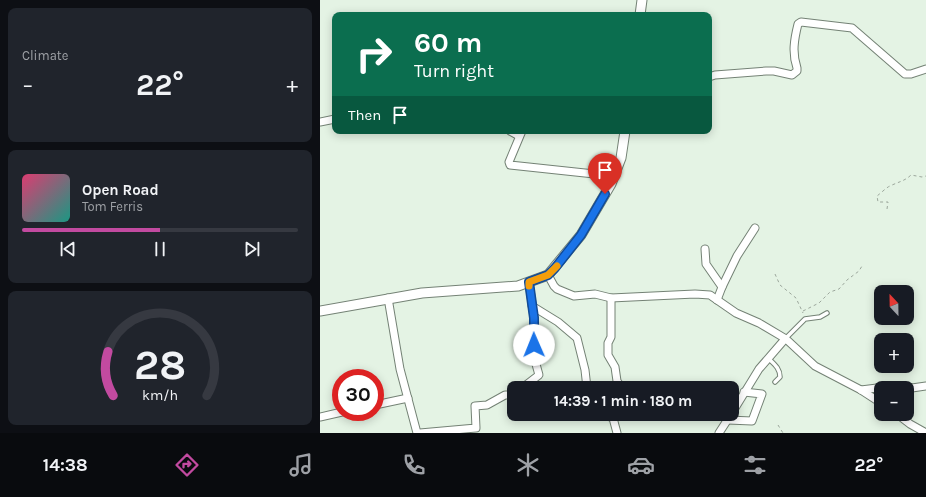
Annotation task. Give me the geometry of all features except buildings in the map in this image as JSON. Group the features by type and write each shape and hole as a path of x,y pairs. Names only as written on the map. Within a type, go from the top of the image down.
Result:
{"street":[{"path":"640,12 642,0"},
{"path":"712,76 766,71 774,71 792,75 795,74 797,72 793,51 794,39 798,24 801,22 852,28 905,74 911,74 926,69"},
{"path":"320,122 332,120"},
{"path":"520,134 509,162 510,165 613,176"},
{"path":"320,310 388,298 459,289 518,286 548,275 581,235 610,184 621,158 625,134"},
{"path":"716,300 737,256 755,228"},
{"path":"705,249 706,264 722,286"},
{"path":"548,275 557,289 574,296 595,294 611,298 695,294 710,295 736,313 760,323 785,339 815,366 874,398"},
{"path":"529,282 534,318 534,357 539,375 531,381"},
{"path":"388,298 400,369 417,433"},
{"path":"611,298 611,337 608,343 608,355 615,367 618,381"},
{"path":"532,306 558,322 578,338 586,381"},
{"path":"739,401 759,369 785,339"},
{"path":"861,390 893,386 912,388 926,386"},
{"path":"739,418 752,421 762,394 744,392"},
{"path":"420,433 476,428 475,406 487,405 507,395"},
{"path":"384,403 408,398"},
{"path":"320,417 332,414"},
{"path":"616,421 617,433"},
{"path":"719,433 727,421"},
{"path":"907,421 926,433"}],"lane":[{"path":"785,339 804,318 820,317 827,313"},
{"path":"768,358 778,367 780,371 780,377 775,382"}],"path":[{"path":"888,209 888,202 878,202 877,196 888,187 905,181 911,175 922,177 926,176"},
{"path":"803,311 820,303 830,292 839,289 847,280 859,272 862,266"},
{"path":"775,274 780,285 796,298 803,311 804,318"},
{"path":"778,425 783,433"}],"slow traffic":[{"path":"529,286 529,282 548,275 557,266"}],"route":[{"path":"534,345 534,318 529,282 548,275 555,268 581,235 605,194"}]}
